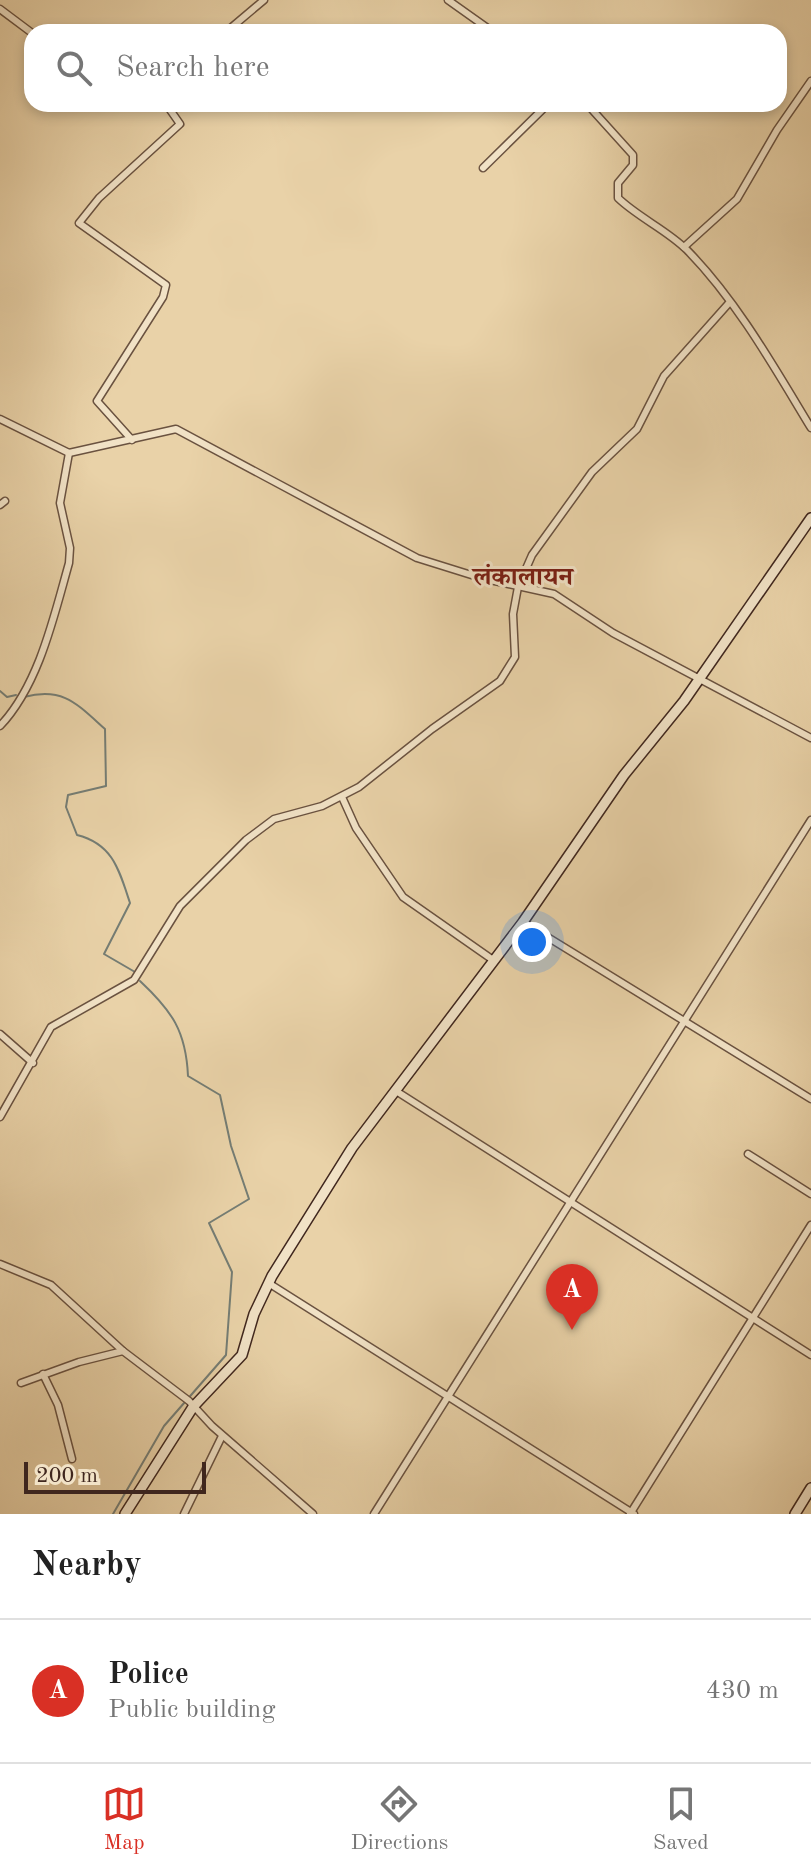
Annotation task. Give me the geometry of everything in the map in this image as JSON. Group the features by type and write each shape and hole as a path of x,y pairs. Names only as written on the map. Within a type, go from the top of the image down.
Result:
{"street":[{"path":"236,24 264,0"},
{"path":"448,0 482,24"},
{"path":"0,9 24,27"},
{"path":"684,247 737,199 782,120 811,81"},
{"path":"132,440 97,401 163,297 166,285 79,223 99,198 180,124 172,112"},
{"path":"483,168 540,112"},
{"path":"594,112 633,155 633,165 618,183 618,198 684,247 718,282 729,303 778,369 811,428"},
{"path":"0,1117 51,1027 134,980 180,906 201,881 246,840 274,819 342,797 500,681 515,657 513,614 518,587 532,555 592,472 637,429 664,376 729,303"},
{"path":"0,419 69,453 176,429 417,558 554,594 613,633 811,738"},
{"path":"0,726 18,705 69,563 70,548 60,503 69,453"},
{"path":"125,1514 193,1407 242,1355 254,1314 295,1237 352,1148 523,922 624,775 699,678 811,518"},
{"path":"342,797 356,828 403,897 493,960"},
{"path":"374,1514 811,820"},
{"path":"523,922 811,1099"},
{"path":"0,1034 33,1063"},
{"path":"396,1091 811,1355"},
{"path":"748,1154 811,1194"},
{"path":"270,1284 632,1513 811,1225"},
{"path":"0,1264 51,1285 313,1514"},
{"path":"21,1383 123,1351"},
{"path":"43,1374 58,1405 72,1459"},
{"path":"184,1514 222,1436"},
{"path":"795,1514 811,1488"}],"waterway":[{"path":"0,691 7,697 16,695"},
{"path":"24,697 37,694 59,696 77,705 105,729 106,786 68,795 66,807 77,835 99,845 118,869 130,903 104,954 135,972"},
{"path":"113,1514 164,1426 226,1355 232,1272 209,1223 249,1199 231,1146 220,1095 188,1076 184,1046 175,1023 161,1002 140,981"}],"place":[{"name":"Police","path":"572,1330"}],"district":[{"name":"लंकालायन","path":"523,578"}]}
